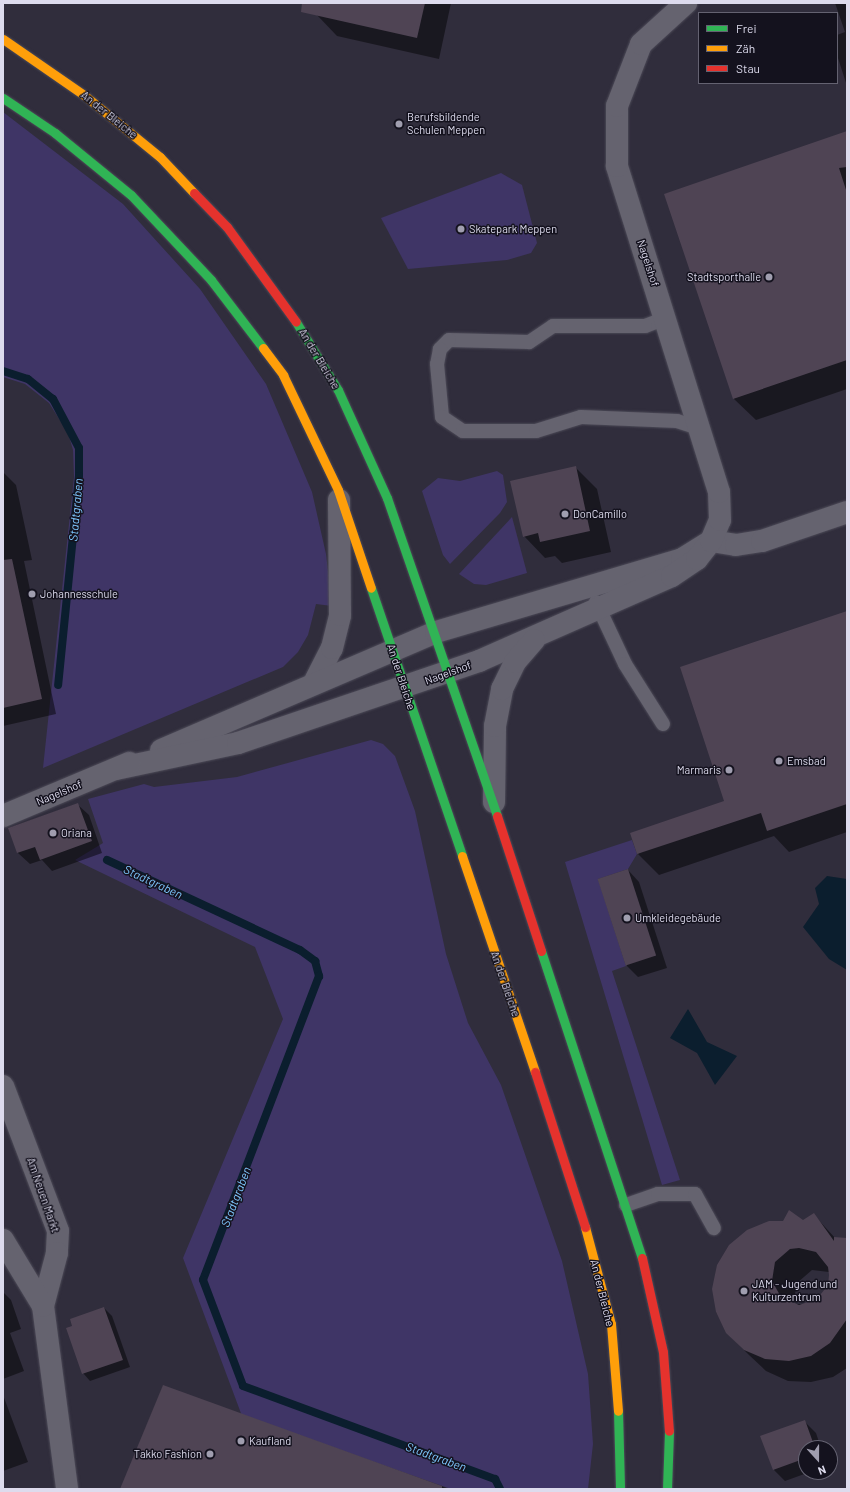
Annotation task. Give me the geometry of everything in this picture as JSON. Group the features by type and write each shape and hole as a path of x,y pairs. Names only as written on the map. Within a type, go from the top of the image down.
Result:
{"street":[{"name":"Nagelshof","path":"116,769 238,743 449,672 536,638 672,576 697,559 711,541 720,520 719,492 666,318 617,166 617,106 641,44 686,3"},
{"name":"An der Bleiche","path":"3,39 84,95 160,157 227,227 284,302 338,390 387,498 436,632 494,802 640,1249 663,1352 670,1411 667,1489"},
{"name":"An der Bleiche","path":"3,98 55,133 131,196 211,280 283,375 338,490 574,1188 597,1267 611,1324 617,1371 620,1489"},
{"name":"An der Bleiche","path":"314,683 332,648 340,615 338,490"},
{"path":"711,541 736,545 762,541 847,512"},
{"name":"Nagelshof","path":"3,816 116,769 392,648 436,632 682,559 711,541"},
{"name":"An der Bleiche","path":"494,802 495,726 502,689 515,662 536,638"},
{"name":"Am Neuen Markt","path":"3,1086 58,1231 57,1253 42,1306 67,1489"},
{"name":"Am Neuen Markt","path":"3,1240 10,1262 42,1306"}],"lane":[{"path":"666,318 644,326 553,326 529,342 449,340 440,349 437,364 442,417 463,431 536,431 581,417 677,421 699,428"},
{"path":"591,585 598,609 625,664 663,724"},
{"path":"626,1205 658,1194 695,1194 714,1228"}],"shaded area":[{"path":"3,112 123,204 200,289 266,384 312,492 326,554 332,606 316,604 308,635 298,652 283,667 43,768 74,477 73,450 68,433 49,403 25,384 3,377"},
{"name":"Skatepark Meppen","path":"501,173 522,185 537,243 531,253 507,260 408,269 381,218"},
{"path":"497,471 503,475 507,502 500,513 450,564 443,555 422,491 438,478 460,481"},
{"path":"512,517 527,573 486,585 474,584 459,574"},
{"path":"371,740 383,744 395,756 415,811 446,954 468,1023 501,1085 562,1261 588,1374 593,1444 588,1489 451,1489 242,1416 183,1258 283,1019 255,947 75,860 103,843 88,799 144,784 154,787 237,777"},
{"path":"632,840 637,854 628,869 598,879 626,966 612,971 680,1180 662,1185 565,862"}],"water":[{"path":"827,876 847,879 847,970 829,959 803,927 819,904 815,888"},
{"path":"688,1009 707,1042 737,1056 715,1085 697,1053 670,1038"}],"building":[{"path":"302,3 425,3 417,38 301,12"},
{"name":"Stadtsporthalle","path":"847,131 847,167 839,168 847,193 847,360 733,399 664,194"},
{"path":"576,466 590,531 540,542 538,533 523,537 510,481"},
{"path":"12,559 42,699 3,708 3,560"},
{"name":"Emsbad","path":"847,611 847,804 767,831 761,813 637,854 630,833 724,801 680,667"},
{"path":"78,803 92,841 40,860 35,847 17,853 8,828"},
{"name":"Umkleidegebäude","path":"628,869 656,956 626,965 598,879"},
{"name":"JAM - Jugend und Kulturzentrum","path":"789,1210 803,1220 814,1213 834,1241 834,1237 847,1238 847,1319 830,1343 811,1356 789,1361 765,1359 744,1350 726,1333 716,1312 712,1289 717,1265 729,1245 747,1230 769,1221 783,1221","holes":["799,1248 816,1252 828,1267 828,1285 817,1299 799,1305 781,1297 772,1281 775,1262 790,1249"]},
{"path":"104,1307 123,1360 82,1374 66,1328 72,1326 70,1319"},
{"name":"Kaufland","path":"163,1385 442,1486 442,1489 120,1489"},
{"path":"805,1420 812,1440 798,1440 798,1461 773,1470 760,1436"}],"waterway":[{"name":"Stadtgraben","path":"3,371 28,379 53,399 79,448 79,476 58,685"},
{"name":"Stadtgraben","path":"107,860 300,950 315,961 319,976 203,1280 243,1386 495,1479 500,1489"}],"traffic: fast":[{"path":"3,98 55,133 131,195 211,280 263,348"},
{"path":"296,322 338,390 387,498 497,816"},
{"path":"371,588 462,856"},
{"path":"541,951 642,1258"},
{"path":"618,1411 620,1489"},
{"path":"667,1489 669,1431"}],"traffic: slow":[{"path":"3,39 84,95 160,157 194,193"},
{"path":"263,348 283,375 338,490 371,588"},
{"path":"462,856 535,1072"},
{"path":"585,1227 611,1324 618,1411"}],"traffic: jam":[{"path":"194,193 227,227 296,322"},
{"path":"497,816 541,951"},
{"path":"535,1072 585,1227"},
{"path":"642,1258 663,1352 669,1431"}],"place":[{"name":"Berufsbildende Schulen Meppen","path":"399,124"},
{"name":"Skatepark Meppen","path":"461,229"},
{"name":"Stadtsporthalle","path":"769,277"},
{"name":"DonCamillo","path":"565,514"},
{"name":"Johannesschule","path":"32,594"},
{"name":"Emsbad","path":"779,761"},
{"name":"Marmaris","path":"729,770"},
{"name":"Oriana","path":"53,833"},
{"name":"Umkleidegebäude","path":"627,918"},
{"name":"JAM - Jugend und Kulturzentrum","path":"744,1291"},
{"name":"Kaufland","path":"241,1441"},
{"name":"Takko Fashion","path":"210,1454"}]}
